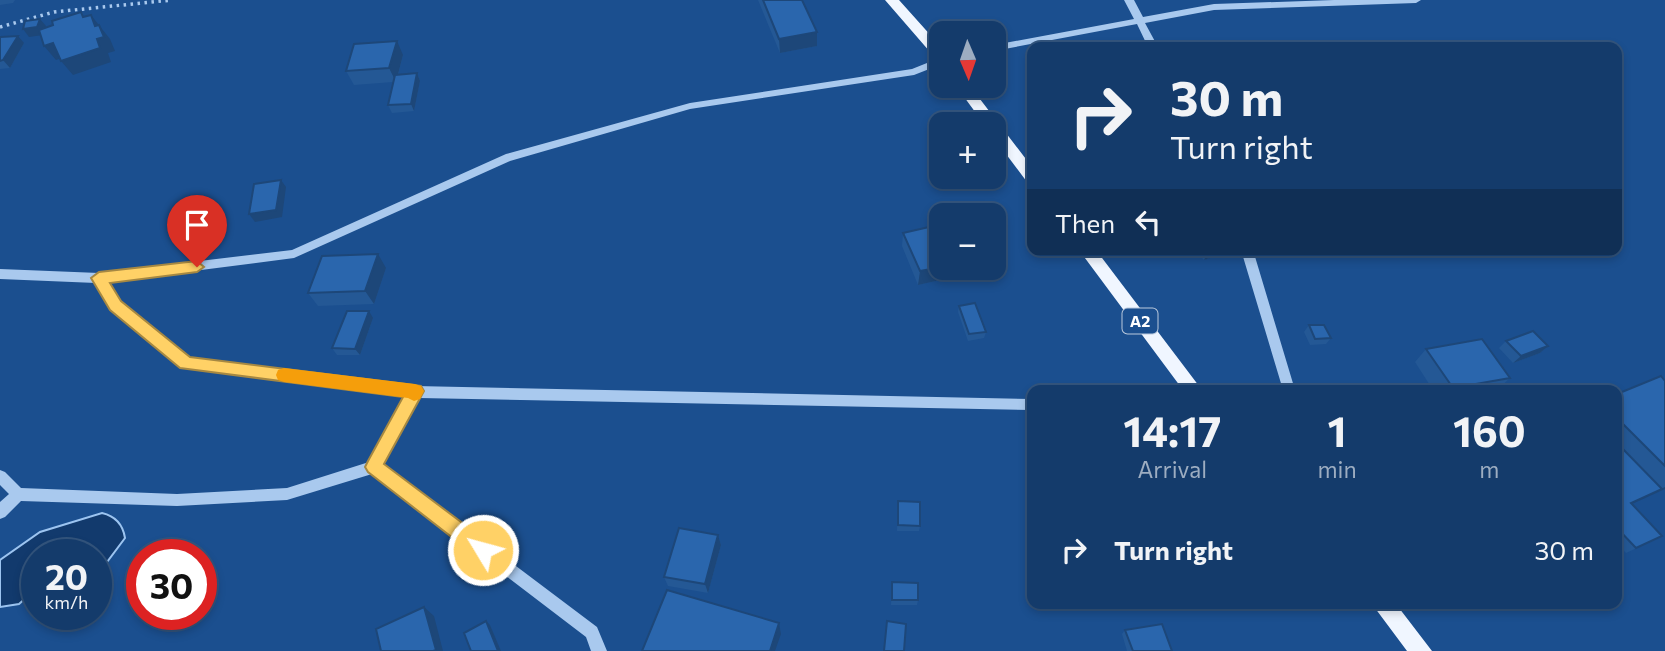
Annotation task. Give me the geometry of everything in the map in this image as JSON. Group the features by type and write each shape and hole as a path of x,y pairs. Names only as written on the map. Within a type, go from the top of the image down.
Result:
{"main road":[{"path":"892,0 929,44"},
{"path":"1006,143 1027,171"},
{"name":"A2","path":"1092,256 1189,385"},
{"path":"1387,609 1421,651"}],"street":[{"path":"1129,0 1150,42"},
{"path":"1006,46 1214,7 1416,0"},
{"path":"0,274 99,278 294,254 506,158 690,106 914,72 929,65"},
{"path":"1249,256 1288,385"},
{"path":"99,278 115,305 186,363 415,391 1027,404"},
{"path":"0,476 18,494 177,500 287,494 374,467 415,391"},
{"path":"374,467 592,632 599,651"},
{"path":"0,512 18,494"}],"path":[{"path":"0,27 54,12 172,0"}],"water":[{"path":"102,513 118,522 125,538 112,555 112,539 30,539 40,532"},
{"path":"21,545 19,604 0,607 0,560"}],"building":[{"path":"763,0 802,0 817,32 779,39"},
{"path":"81,12 83,17 91,15 95,26 99,25 104,37 97,39 100,48 61,61 53,43 44,46 39,30 53,25 52,21"},
{"path":"40,19 37,27 23,29 25,21"},
{"path":"18,36 3,60 0,61 0,37"},
{"path":"397,41 389,68 346,71 354,44"},
{"path":"417,73 411,104 388,105 395,75"},
{"path":"281,180 276,210 249,214 254,184"},
{"path":"929,227 929,269 920,271 903,233"},
{"path":"378,254 365,291 308,293 322,256"},
{"path":"975,303 986,332 969,334 959,306"},
{"path":"347,311 369,311 355,349 332,348"},
{"path":"1309,325 1324,325 1331,338 1315,339"},
{"path":"1533,331 1548,346 1521,356 1506,341"},
{"path":"1482,339 1510,378 1470,385 1451,385 1426,349"},
{"path":"1661,376 1665,381 1665,466 1622,423 1622,392"},
{"path":"1622,448 1662,489 1631,503 1662,536 1636,548 1622,533"},
{"path":"898,501 920,502 920,526 898,525"},
{"path":"679,528 718,535 705,584 664,577"},
{"path":"892,582 918,583 918,600 892,600"},
{"path":"667,590 779,623 770,651 642,651"},
{"path":"424,607 436,650 381,651 376,629"},
{"path":"486,621 498,651 471,651 464,633"},
{"path":"887,621 906,624 904,651 884,651"},
{"path":"1162,624 1172,651 1133,651 1125,630"}],"slow traffic":[{"path":"284,375 415,391 414,394"}],"route":[{"path":"197,267 99,278 115,305 186,363 415,391 374,467 483,550"}]}
